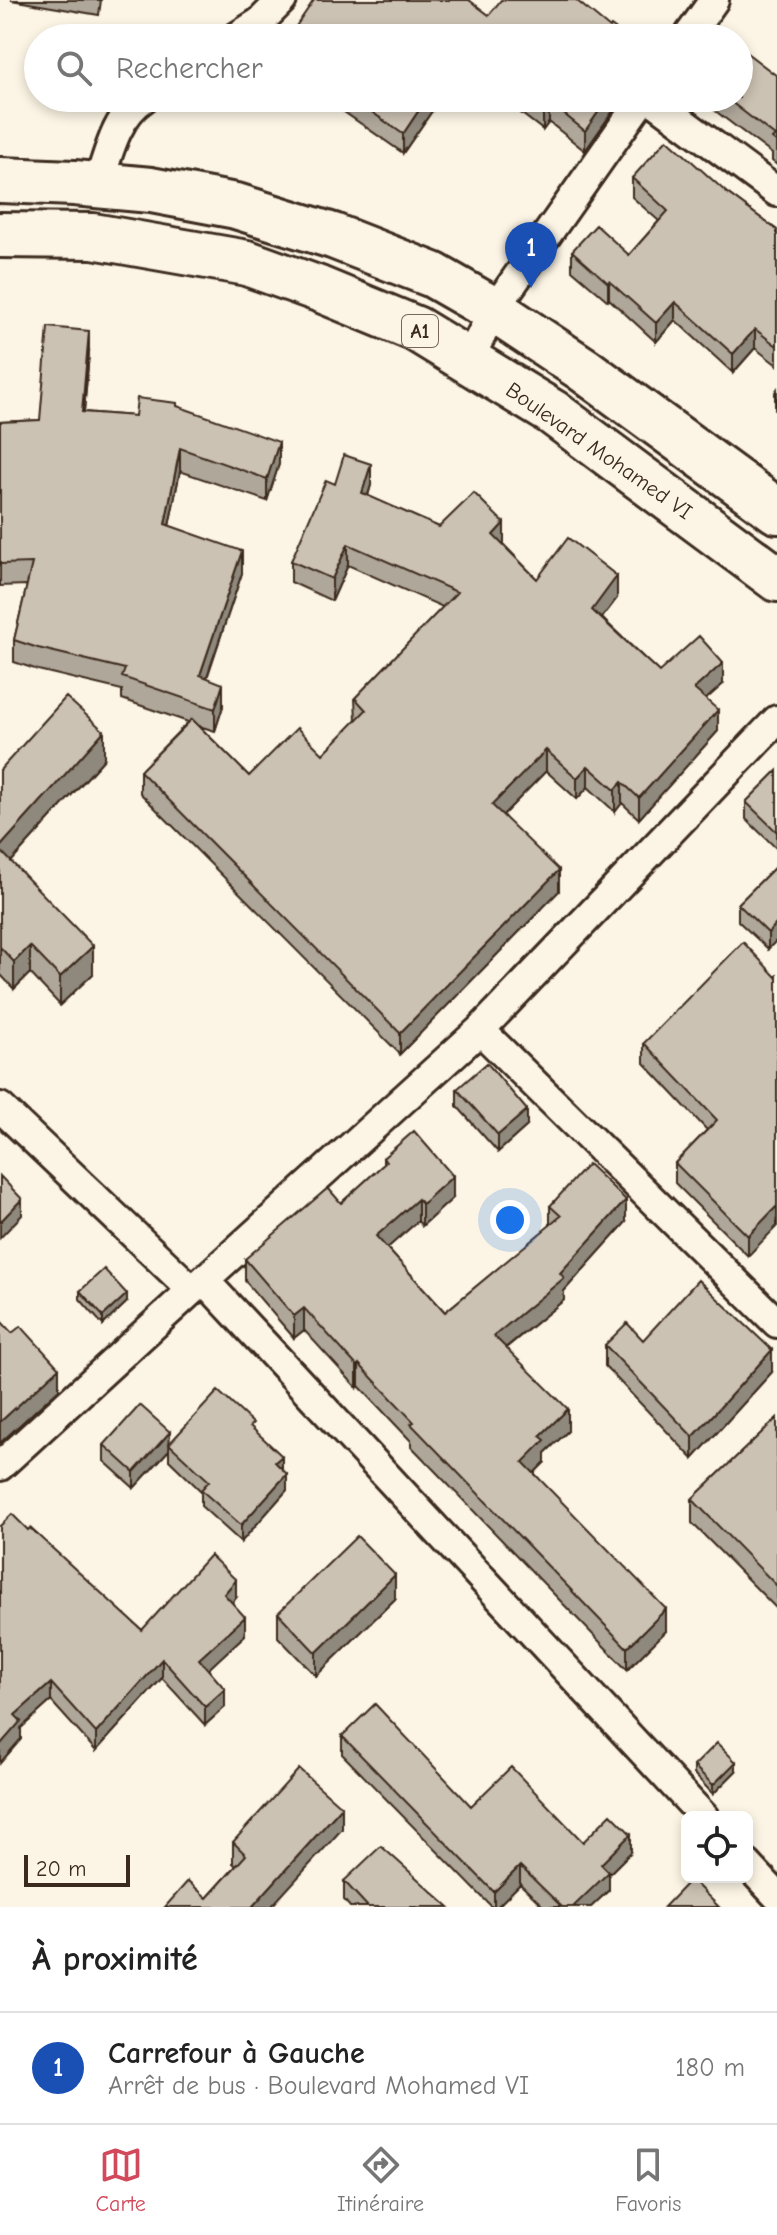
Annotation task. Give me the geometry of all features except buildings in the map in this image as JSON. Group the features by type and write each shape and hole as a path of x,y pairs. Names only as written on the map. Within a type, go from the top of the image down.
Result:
{"main road":[{"name":"A1","path":"0,180 151,190 236,206 333,236 433,275 494,310 583,369 777,511"},
{"name":"Boulevard Mohamed VI","path":"0,235 93,236 247,263 416,329 552,412 777,579"}],"street":[{"path":"257,24 282,0"},
{"path":"697,24 714,0"},
{"path":"98,185 118,127 129,112"},
{"path":"468,361 494,310 633,112"},
{"path":"669,112 777,192"},
{"path":"0,1466 480,1030 777,720"},
{"path":"480,1030 777,1323"},
{"path":"0,1107 198,1285 698,1811"},
{"path":"753,1870 777,1896"}],"place":[{"name":"Carrefour à Gauche","path":"531,288"}]}
